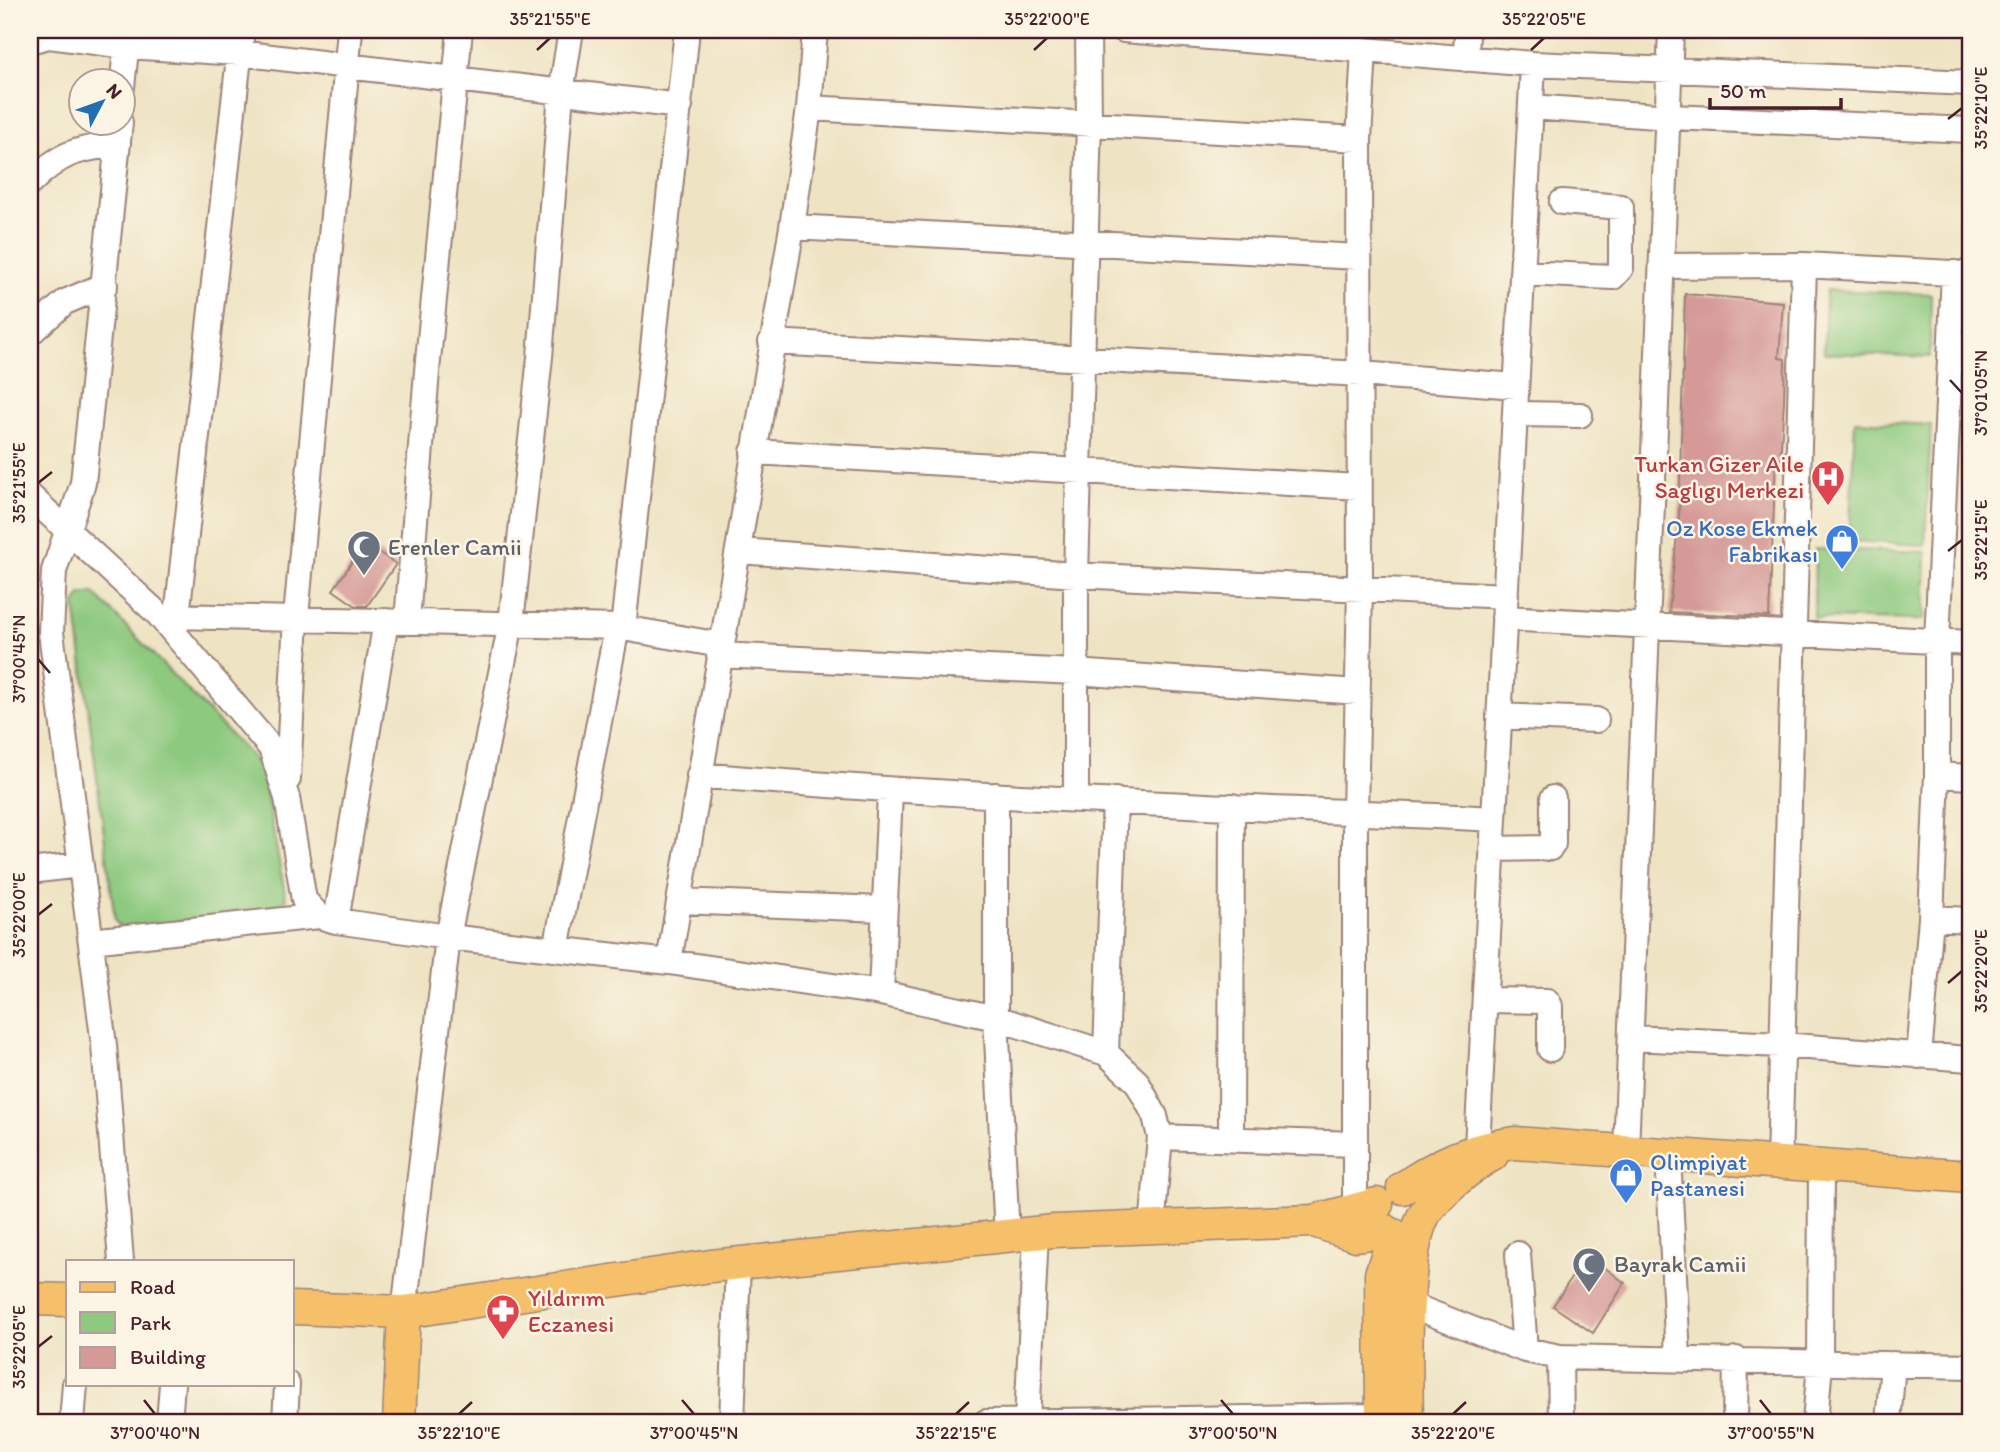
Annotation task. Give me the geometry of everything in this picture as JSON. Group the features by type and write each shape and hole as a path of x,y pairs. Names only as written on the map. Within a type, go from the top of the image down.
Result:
{"main road":[{"path":"294,1308 404,1312 737,1263 1022,1235 1389,1218 1448,1188 1482,1153 1515,1143 1970,1177"},
{"path":"1389,1218 1381,1274 1390,1420"},
{"path":"1389,1218 1408,1304 1390,1420"},
{"path":"30,1299 66,1300"},
{"path":"399,1422 404,1312"}],"street":[{"path":"287,798 296,617 350,30"},
{"path":"327,918 397,621 460,30"},
{"path":"404,1312 448,937 511,623 540,357 561,93 570,30"},
{"path":"556,949 620,628 687,30"},
{"path":"669,962 792,227 809,108 815,30"},
{"path":"1076,798 1076,575 1089,122 1088,30"},
{"path":"1124,30 1533,64 1970,83"},
{"path":"1466,59 1467,30"},
{"path":"1626,1151 1670,117 1671,30"},
{"path":"30,41 49,36 240,42 345,68 454,78 680,106"},
{"path":"124,66 127,38"},
{"path":"176,625 240,42"},
{"path":"1364,50 1359,139 1361,374 1355,812 1355,1144 1389,1218"},
{"path":"1482,1153 1492,849 1533,64"},
{"path":"1531,107 1670,117 1970,130"},
{"path":"809,108 1359,139"},
{"path":"30,183 50,164 77,149 111,136"},
{"path":"119,136 83,483 69,535 54,571 40,633 91,942 104,1045 121,1260"},
{"path":"1522,274 1613,277 1621,268 1621,207 1562,202"},
{"path":"792,227 1359,257"},
{"path":"1664,266 1804,265 1962,273 1937,641 1937,775 1931,918 1919,1056"},
{"path":"1779,1163 1804,265"},
{"path":"30,333 65,302 105,285"},
{"path":"771,342 1361,374 1516,386"},
{"path":"1515,414 1580,415"},
{"path":"753,452 1359,487"},
{"path":"30,496 69,535 158,614 176,625 271,748 287,798 304,900 327,918"},
{"path":"739,551 1076,575 1360,589 1648,627 1970,643"},
{"path":"176,625 296,617 620,628 720,650 1358,692"},
{"path":"1499,716 1596,720"},
{"path":"699,775 890,792 1076,798 1494,819"},
{"path":"1937,775 1970,778"},
{"path":"881,993 890,792"},
{"path":"996,795 996,1018 1022,1235 1027,1421"},
{"path":"1492,849 1550,848 1553,844 1553,798"},
{"path":"1106,1053 1115,800"},
{"path":"1231,1139 1232,806"},
{"path":"30,871 79,866"},
{"path":"679,901 883,909"},
{"path":"91,942 327,918 448,937 669,962 881,993 996,1018 1106,1053 1137,1082 1149,1098 1160,1137 1152,1227"},
{"path":"1931,918 1970,920"},
{"path":"1485,1000 1547,1002 1550,1006 1550,1049"},
{"path":"1631,1038 1781,1045 1970,1059"},
{"path":"1160,1137 1355,1144"},
{"path":"1668,1154 1678,1358"},
{"path":"1815,1422 1820,1364 1821,1166"},
{"path":"1518,1254 1525,1350"},
{"path":"732,1422 737,1263"},
{"path":"1408,1304 1525,1350 1560,1357 1970,1366"},
{"path":"1560,1357 1561,1422"},
{"path":"1735,1359 1735,1422"},
{"path":"1888,1422 1893,1364"},
{"path":"72,1422 75,1386"},
{"path":"169,1422 172,1386"},
{"path":"285,1422 287,1386"},
{"path":"986,1422 1390,1420"}],"shaded area":[{"path":"1963,669 1970,670 1970,771 1961,771"}],"green space":[{"path":"1826,290 1931,294 1930,357 1824,353"},
{"path":"1855,421 1931,425 1925,545 1849,541"},
{"path":"1815,549 1926,552 1924,620 1814,618"},
{"path":"94,593 253,758 262,771 286,899 270,911 121,928 115,921 75,604 81,595"}],"building":[{"path":"1685,294 1783,302 1779,358 1785,359 1784,401 1780,461 1776,460 1769,617 1669,612 1679,515"},
{"name":"Erenler Camii","path":"365,543 396,564 367,606 356,606 333,590"},
{"name":"Bayrak Camii","path":"1587,1254 1625,1283 1593,1333 1553,1306"}],"place":[{"name":"Turkan Gizer Aile Saglıgı Merkezi","path":"1828,507"},
{"name":"Oz Kose Ekmek Fabrikası","path":"1842,571"},
{"name":"Erenler Camii","path":"364,577"},
{"name":"Olimpiyat Pastanesi","path":"1626,1205"},
{"name":"Bayrak Camii","path":"1589,1294"},
{"name":"Yıldırım Eczanesi","path":"503,1341"}]}
